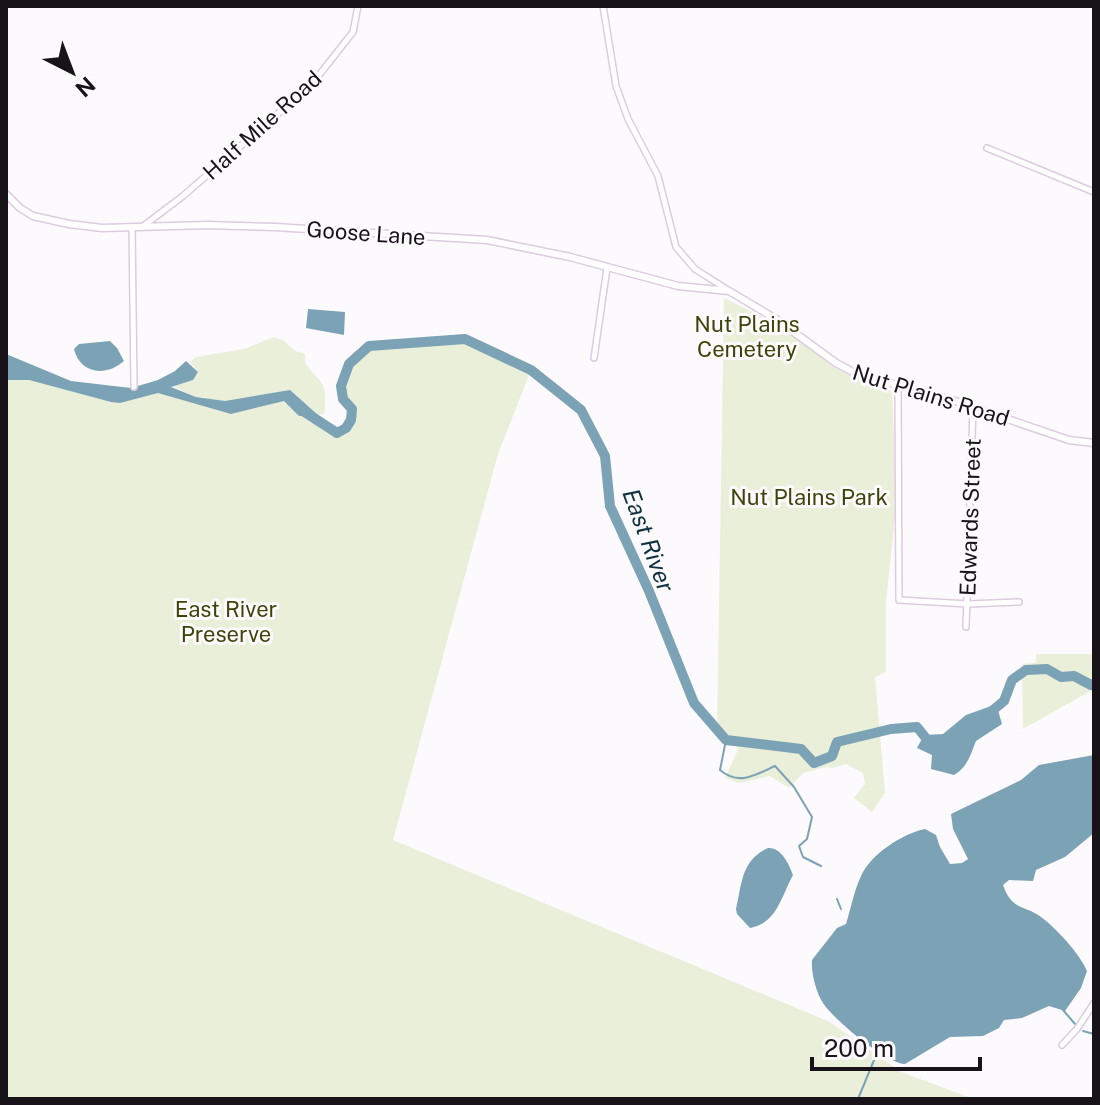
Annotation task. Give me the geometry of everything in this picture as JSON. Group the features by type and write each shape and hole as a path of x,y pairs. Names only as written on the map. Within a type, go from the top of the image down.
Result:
{"street":[{"name":"Half Mile Road","path":"142,227 183,196 230,152 312,84 353,32 358,6"},
{"name":"Nut Plains Road","path":"603,6 616,86 628,119 658,176 676,247 695,269 776,319 845,369 973,407 1069,440 1094,443"},
{"path":"987,148 1094,192"},
{"name":"Goose Lane","path":"6,194 20,208 48,220 102,228 262,226 487,240 570,257 689,288 729,291"},
{"path":"132,227 134,387"},
{"path":"594,358 607,268"},
{"path":"898,384 899,600 968,604 1019,602"},
{"name":"Edwards Street","path":"966,627 973,407"},
{"path":"1062,1045 1094,1003"}],"green space":[{"name":"Nut Plains Park","path":"724,298 785,328 833,367 892,391 897,499 886,601 886,672 875,677 885,793 872,812 854,798 865,784 863,773 846,764 803,773 789,788 770,776 739,783 725,778 738,750 735,743 717,733"},
{"name":"East River Preserve","path":"274,337 305,354 305,363 324,390 324,414 318,415 290,390 229,401 286,397 337,433 351,419 343,386 344,376 351,362 369,347 418,340 464,339 531,370 498,454 393,840 830,1022 901,1072 974,1099 6,1099 6,380 29,380 111,402 138,398 164,388 192,399 210,398 196,397 170,385 193,380 198,372 190,362 196,357 244,349"},
{"path":"1036,654 1094,654 1094,689 1023,729 1022,664 1036,663"}],"water":[{"path":"308,309 345,312 344,335 306,328"},
{"path":"110,341 124,361 102,371 82,364 74,349 79,344"},
{"path":"6,354 71,381 131,388 158,380 186,361 198,372 193,380 171,387 196,397 225,401 290,390 318,415 299,416 284,401 231,414 158,393 120,403 111,402 29,380 6,380"},
{"path":"994,705 1002,724 976,741 963,768 954,775 931,769 932,755 917,748 924,735 943,734 966,715"},
{"path":"1094,755 1094,833 1065,857 1036,870 1033,881 1009,880 1003,885 1010,899 1041,917 1060,934 1087,971 1081,988 1065,1011 1049,1006 1022,1018 1004,1020 999,1028 983,1036 950,1037 905,1064 886,1057 838,1020 818,993 812,960 837,928 846,924 859,882 872,860 897,840 925,829 936,835 950,864 962,863 968,859 953,829 951,814 1021,780 1039,765"},
{"path":"768,848 781,853 793,875 772,915 750,928 736,909 742,882 752,859"}],"waterway":[{"name":"East River","path":"300,409 337,433 346,428 352,409 343,399 341,386 349,364 369,346 465,339 531,370 581,410 605,456 610,506 649,591 694,703 726,740 801,749 814,763 832,756 837,742 891,729 917,727 932,742"},
{"name":"East River","path":"987,715 1004,701 1012,680 1026,670 1047,669 1061,677 1074,676 1094,684"},
{"path":"726,740 720,770 727,775 740,778 775,766 794,787 812,817 807,839 799,846 803,857 821,866"},
{"path":"837,899 841,909"},
{"path":"1063,1010 1075,1024"},
{"path":"1083,1031 1094,1034"},
{"path":"858,1099 879,1048"}],"park label":[{"name":"Nut Plains Cemetery","path":"747,336"}]}
